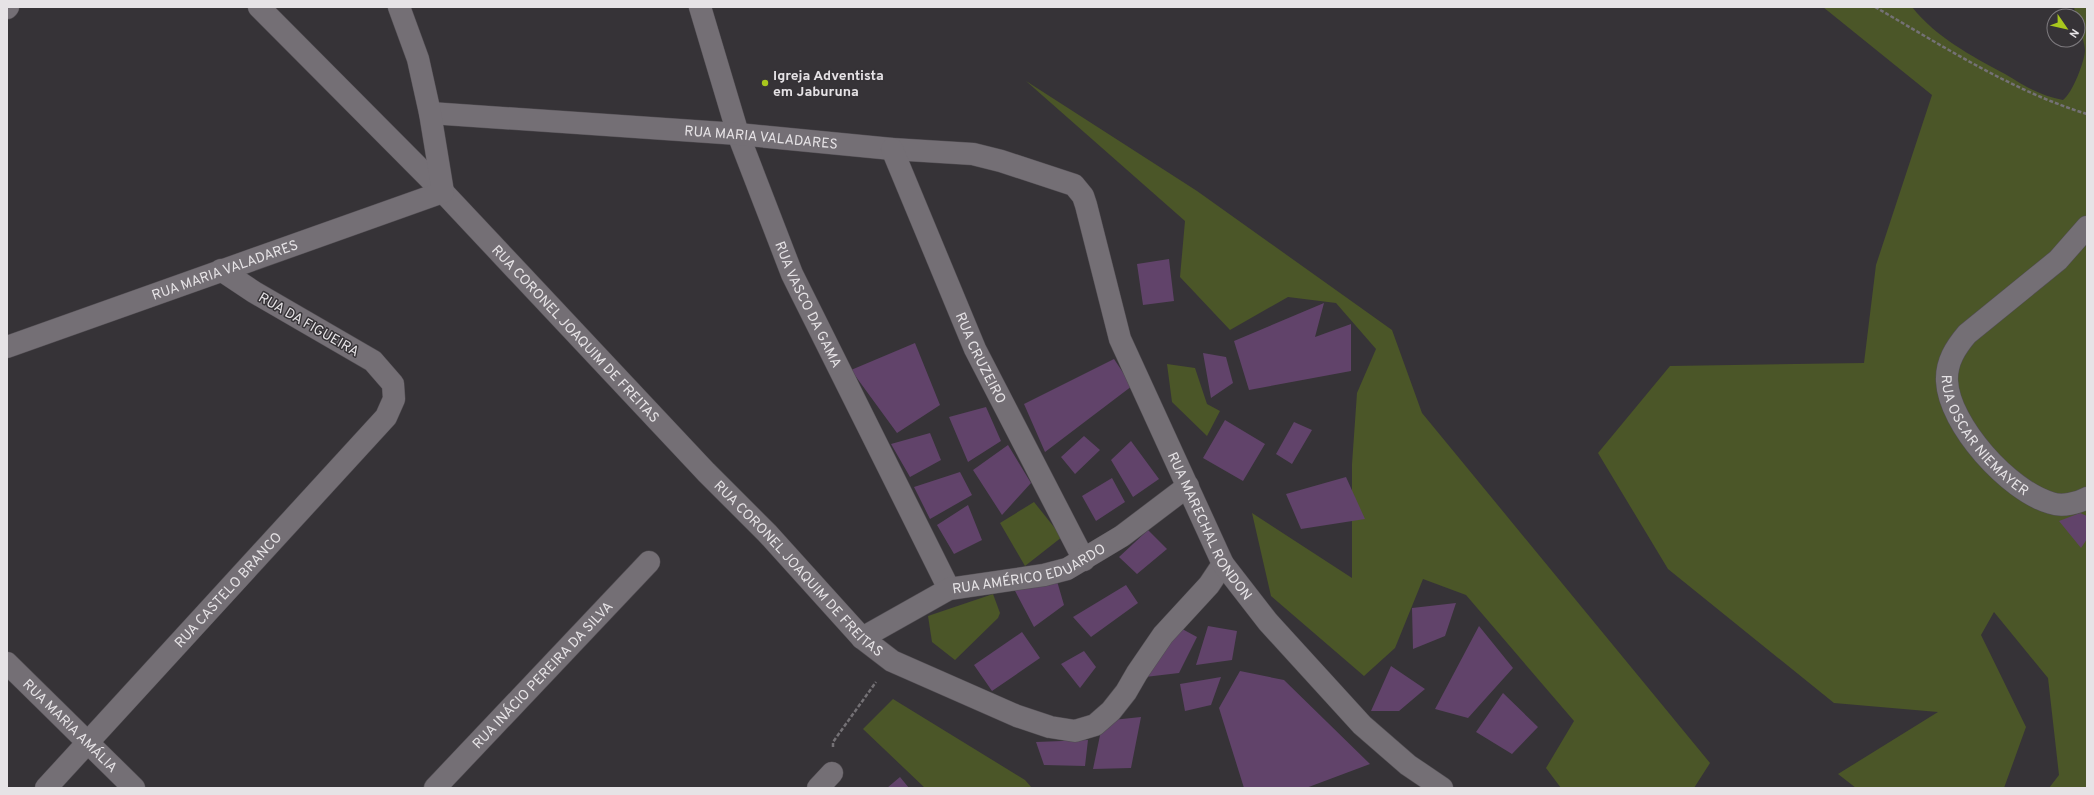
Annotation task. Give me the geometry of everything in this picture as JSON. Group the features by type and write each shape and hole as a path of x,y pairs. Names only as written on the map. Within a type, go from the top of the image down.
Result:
{"street":[{"name":"RUA CORONEL JOAQUIM DE FREITAS","path":"259,7 443,192 706,472 767,533 862,638 892,661 1017,716 1050,727 1075,731 1095,725 1111,711 1126,692 1163,635 1209,585 1223,564"},
{"path":"399,7 418,59 430,113 443,192"},
{"name":"RUA VASCO DA GAMA","path":"700,7 738,134 792,274 949,589"},
{"name":"RUA MARIA VALADARES","path":"430,113 738,134 892,149 973,154 1001,161 1074,185 1083,196"},
{"name":"RUA CRUZEIRO","path":"892,149 975,349 1084,560"},
{"name":"RUA MARIA VALADARES","path":"7,346 443,192"},
{"name":"RUA MARECHAL RONDON","path":"1083,196 1120,339 1223,564 1268,622 1362,725 1408,765 1442,788"},
{"name":"RUA OSCAR NIEMAYER","path":"2087,227 2058,260 1967,334 1956,347 1950,362 1947,380 1951,400 1974,443 2001,471 2026,490 2052,504 2078,502 2087,498"},
{"name":"RUA DA FIGUEIRA","path":"221,270 254,292 373,361 393,384"},
{"name":"RUA CASTELO BRANCO","path":"46,788 386,417 394,399 393,384"},
{"name":"RUA AMÉRICO EDUARDO","path":"862,638 949,589 1044,575 1067,569 1122,536 1188,486"},
{"name":"RUA INÁCIO PEREIRA DA SILVA","path":"435,788 648,562"},
{"name":"RUA MARIA AMÁLIA","path":"7,663 89,742 134,788"}],"path":[{"path":"1875,7 1992,73 2054,104 2087,114"},
{"path":"825,781 833,742 892,661"}],"green space":[{"path":"1823,7 1912,7 1932,28 1967,53 2033,90 2047,96 2063,100 2067,97 2074,84 2080,69 2084,48 2086,48 2086,8 2074,7 2087,7 2087,788 2049,788 2059,775 2048,678 1994,612 1981,635 2026,727 2004,788 1856,788 1838,774 1938,712 1834,703 1668,569 1598,453 1670,366 1864,363 1876,265 1932,95"},
{"path":"1026,81 1197,191 1392,330 1422,413 1710,763 1694,788 1561,788 1546,768 1574,721 1466,595 1423,579 1395,648 1364,676 1271,596 1252,513 1352,578 1352,464 1357,393 1376,349 1336,303 1288,297 1230,330 1180,277 1185,221"},
{"path":"1167,364 1195,368 1207,404 1220,411 1207,436 1172,402"},
{"path":"1034,502 1062,537 1025,566 1000,523"},
{"path":"993,594 1000,613 998,618 955,660 932,642 928,616"},
{"path":"893,699 1025,780 1032,788 925,788 863,729"}],"building":[{"path":"1169,259 1174,301 1143,305 1137,264"},
{"path":"1324,303 1315,337 1351,324 1351,371 1249,390 1234,341"},
{"path":"915,343 940,405 897,433 851,370"},
{"path":"1203,353 1226,357 1233,383 1211,398"},
{"path":"1114,359 1132,386 1045,452 1024,404"},
{"path":"986,407 1001,441 968,462 949,417"},
{"path":"1225,420 1265,444 1243,481 1203,458"},
{"path":"1294,422 1312,430 1292,464 1276,454"},
{"path":"930,433 941,460 910,477 891,444"},
{"path":"1084,436 1100,450 1075,474 1061,457"},
{"path":"1131,441 1159,479 1133,497 1111,460"},
{"path":"1008,445 1031,483 1002,515 973,470"},
{"path":"960,472 972,495 930,519 914,487"},
{"path":"1346,477 1365,519 1301,529 1286,494"},
{"path":"1112,478 1125,502 1096,521 1082,496"},
{"path":"968,505 982,540 954,554 937,525"},
{"path":"2080,513 2087,516 2087,539 2081,548 2059,521"},
{"path":"1148,530 1167,549 1137,574 1119,557"},
{"path":"1057,581 1064,605 1034,627 1014,589"},
{"path":"1126,585 1138,603 1091,637 1073,617"},
{"path":"1456,603 1445,636 1413,649 1412,608"},
{"path":"1173,624 1197,637 1179,673 1145,677"},
{"path":"1208,626 1237,631 1232,660 1196,665"},
{"path":"1479,626 1513,668 1468,718 1435,709"},
{"path":"1022,632 1040,658 992,691 974,665"},
{"path":"1084,651 1096,667 1080,688 1061,664"},
{"path":"1391,666 1425,689 1399,711 1371,711"},
{"path":"1240,671 1284,680 1370,764 1306,788 1244,788 1219,708"},
{"path":"1221,677 1211,705 1185,711 1180,684"},
{"path":"1503,693 1538,727 1512,754 1476,732"},
{"path":"1141,717 1131,768 1093,769 1103,721"},
{"path":"1088,740 1085,766 1044,765 1036,742"},
{"path":"900,777 909,788 887,788"}],"place":[{"name":"Igreja Adventista em Jaburuna","path":"765,83"}]}
